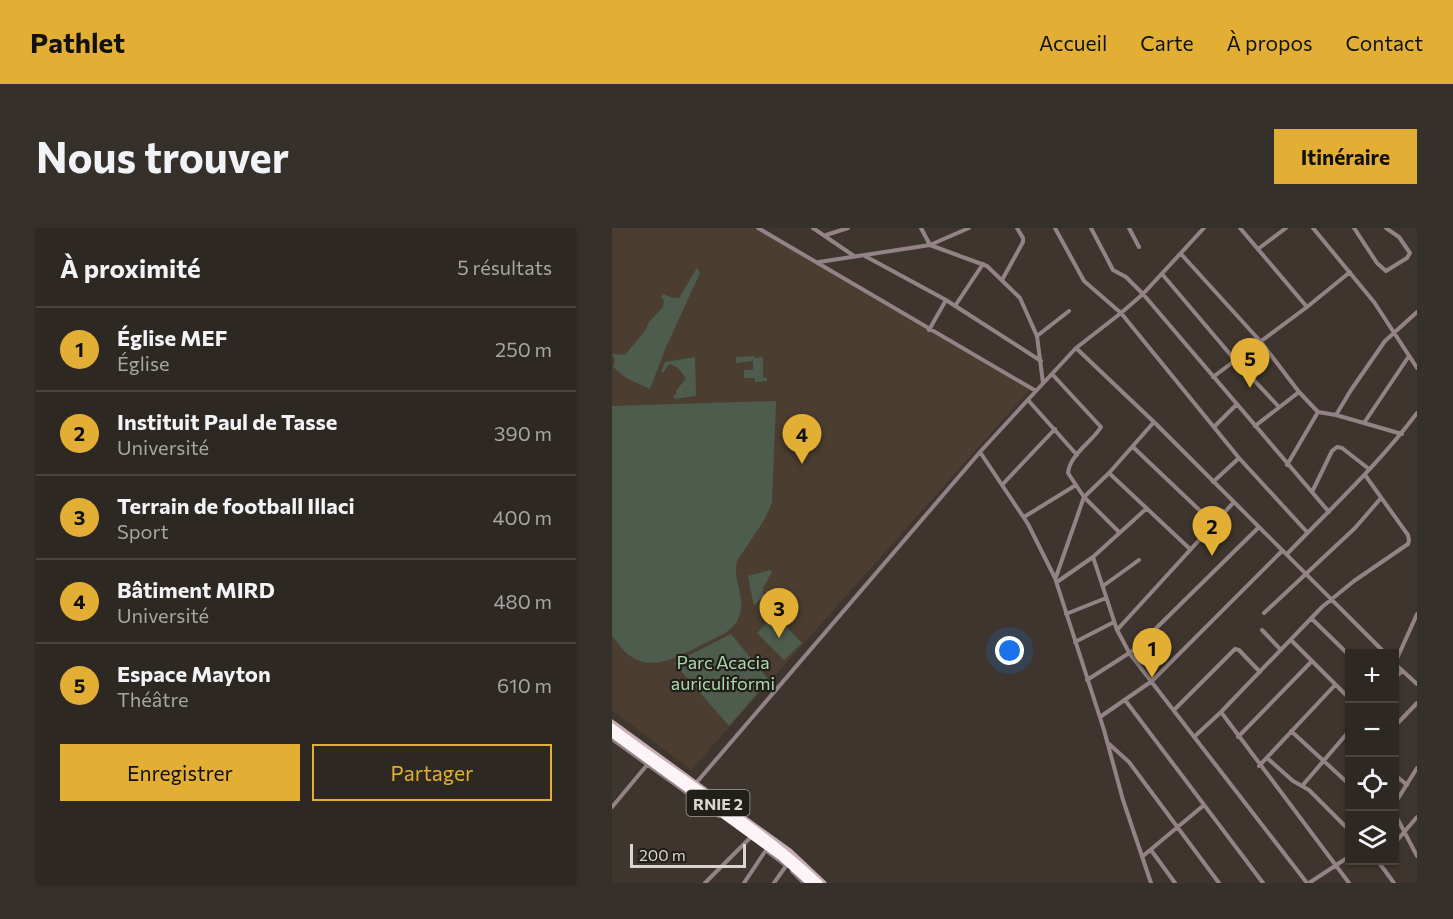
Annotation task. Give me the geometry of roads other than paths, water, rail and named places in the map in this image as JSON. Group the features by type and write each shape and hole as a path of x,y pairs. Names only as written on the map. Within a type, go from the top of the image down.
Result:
{"highway":[{"name":"RNIE 2","path":"612,727 790,856 819,883"},
{"name":"RNIE 2","path":"612,734 782,857 810,883"}],"street":[{"path":"758,228 1035,391"},
{"path":"813,228 855,256"},
{"path":"825,236 848,228"},
{"path":"921,228 930,245 983,264 1022,301 1037,336 1043,383"},
{"path":"817,262 930,245 969,228"},
{"path":"1002,280 1023,242 1017,228"},
{"path":"1054,228 1084,281 1121,313 1239,458 1308,532"},
{"path":"1091,228 1113,270 1126,277 1143,294 1329,512"},
{"path":"1129,228 1139,246"},
{"path":"696,783 1035,391 1076,348 1143,294 1204,228"},
{"path":"1240,228 1307,307"},
{"path":"1258,250 1286,228"},
{"path":"1313,228 1374,302 1417,368"},
{"path":"1354,228 1377,263 1386,271 1407,258 1410,253 1399,237 1386,228"},
{"path":"1181,254 1261,342 1299,392 1318,412 1402,434"},
{"path":"865,256 946,300 1041,361"},
{"path":"955,306 983,264"},
{"path":"1213,377 1350,272"},
{"path":"1162,274 1235,360 1279,407"},
{"path":"929,330 946,300"},
{"path":"1037,336 1069,311"},
{"path":"1336,415 1377,351 1417,312"},
{"path":"1076,348 1154,422 1380,649"},
{"path":"1364,423 1409,356"},
{"path":"1052,374 1101,427 1077,455 1068,473 1084,497 1119,532"},
{"path":"1255,426 1299,392"},
{"path":"1028,400 1077,455"},
{"path":"1214,427 1236,405"},
{"path":"1287,465 1318,412"},
{"path":"1287,554 1365,475 1416,416"},
{"path":"1056,580 1084,497 1109,473 1154,422"},
{"path":"1002,485 1055,429"},
{"path":"1133,447 1213,523"},
{"path":"1311,493 1332,452 1337,447 1342,448 1369,469"},
{"path":"980,452 1024,517 1056,580 1100,717 1123,800 1151,883"},
{"path":"1213,482 1239,458"},
{"path":"1109,473 1190,549"},
{"path":"1194,737 1332,599 1408,544 1408,535 1365,475"},
{"path":"1024,517 1076,485"},
{"path":"1264,613 1355,528 1381,498"},
{"path":"1117,630 1234,502"},
{"path":"1056,580 1093,557 1147,508"},
{"path":"1087,680 1130,654 1258,527"},
{"path":"1100,717 1152,681 1282,550"},
{"path":"1093,557 1117,630 1130,654 1308,883 1345,859"},
{"path":"1102,586 1139,560"},
{"path":"1066,614 1106,598"},
{"path":"1399,654 1417,614"},
{"path":"1311,618 1345,651"},
{"path":"1075,642 1114,622"},
{"path":"1262,630 1281,650"},
{"path":"1291,640 1345,694"},
{"path":"1174,710 1235,649 1239,650 1260,672"},
{"path":"1238,737 1312,661"},
{"path":"1399,668 1417,684"},
{"path":"1399,674 1402,671"},
{"path":"1259,766 1335,685"},
{"path":"1125,700 1263,883"},
{"path":"1399,723 1417,703"},
{"path":"1221,712 1348,883"},
{"path":"612,722 790,851 824,883"},
{"path":"1291,731 1345,781"},
{"path":"1302,786 1345,737"},
{"path":"612,739 750,838 804,883"},
{"path":"1108,744 1129,762 1176,829 1219,883"},
{"path":"1267,758 1293,781 1309,790 1345,826"},
{"path":"612,807 646,765"},
{"path":"1399,798 1417,768"},
{"path":"1399,778 1407,785"},
{"path":"1143,856 1204,806"},
{"path":"1399,839 1417,817"},
{"path":"1399,820 1417,856"},
{"path":"705,883 750,838"},
{"path":"744,883 766,850"},
{"path":"1150,850 1175,883"},
{"path":"1381,865 1394,883"},
{"path":"774,883 786,866"}],"place":[{"name":"Espace Mayton","path":"1250,388"},
{"name":"Bâtiment MIRD","path":"802,464"},
{"name":"Instituit Paul de Tasse","path":"1212,556"},
{"name":"Terrain de football Illaci","path":"779,638"},
{"name":"Église MEF","path":"1152,678"}],"park label":[{"name":"Parc Acacia auriculiformi","path":"723,672"}]}
